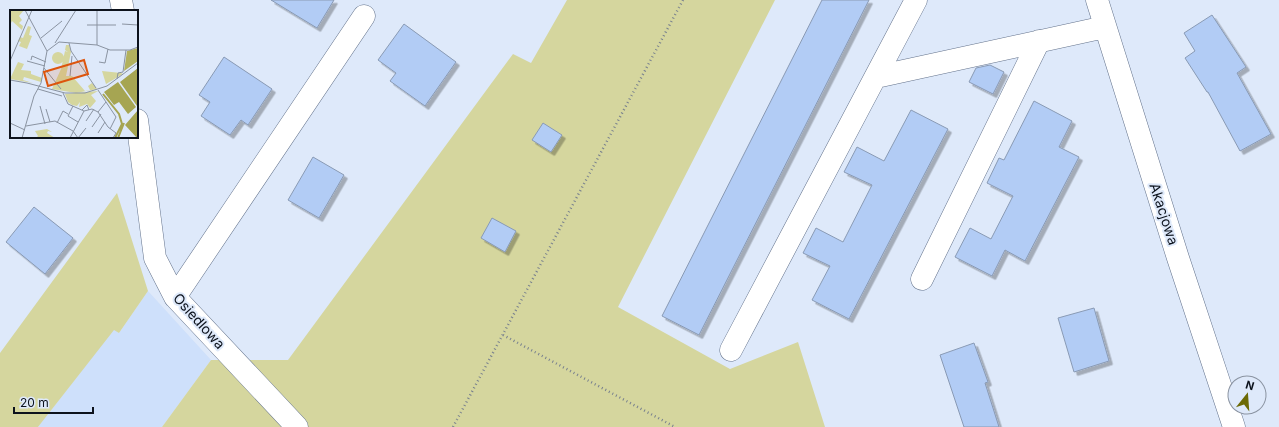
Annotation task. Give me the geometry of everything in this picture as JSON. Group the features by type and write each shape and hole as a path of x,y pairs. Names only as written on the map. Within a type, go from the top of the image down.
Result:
{"street":[{"path":"121,0 122,10"},
{"path":"731,350 916,0"},
{"name":"Akacjowa","path":"1097,0 1234,427"},
{"path":"175,297 364,16"},
{"path":"876,77 1105,27"},
{"path":"922,279 1039,41"},
{"name":"Osiedlowa","path":"138,128 155,258 175,297 297,427"}],"path":[{"path":"453,427 683,0"},
{"path":"502,335 675,427"}],"shaded area":[{"path":"148,291 211,360 162,427 38,427 114,329 119,333"}],"green space":[{"path":"567,0 775,0 618,307 730,369 798,342 825,427 162,427 211,360 288,360 513,54 531,63"},
{"path":"117,193 148,291 119,333 114,330 38,427 0,427 0,353"}],"building":[{"path":"271,0 334,0 317,28"},
{"path":"822,0 869,0 699,335 662,316"},
{"path":"1212,15 1246,67 1237,73 1271,134 1240,151 1208,92 1185,58 1195,51 1184,33"},
{"path":"404,24 456,62 425,106 390,81 396,73 378,60"},
{"path":"224,57 272,89 248,125 241,120 230,135 201,116 210,102 199,95"},
{"path":"990,65 1004,72 993,94 969,82 976,68"},
{"path":"1034,101 1072,121 1059,147 1079,157 1025,261 1005,250 992,276 955,257 970,228 991,239 1013,196 987,183 999,158 1004,160"},
{"path":"911,110 948,129 849,319 812,300 830,266 803,253 816,228 843,242 872,185 844,172 857,147 884,161"},
{"path":"543,123 562,135 551,152 532,140"},
{"path":"313,157 344,175 319,218 288,200"},
{"path":"34,207 73,238 45,274 6,242"},
{"path":"492,218 516,231 505,252 481,238"},
{"path":"1094,308 1109,361 1074,372 1058,318"},
{"path":"974,343 988,382 985,383 999,427 964,427 940,355"}]}
